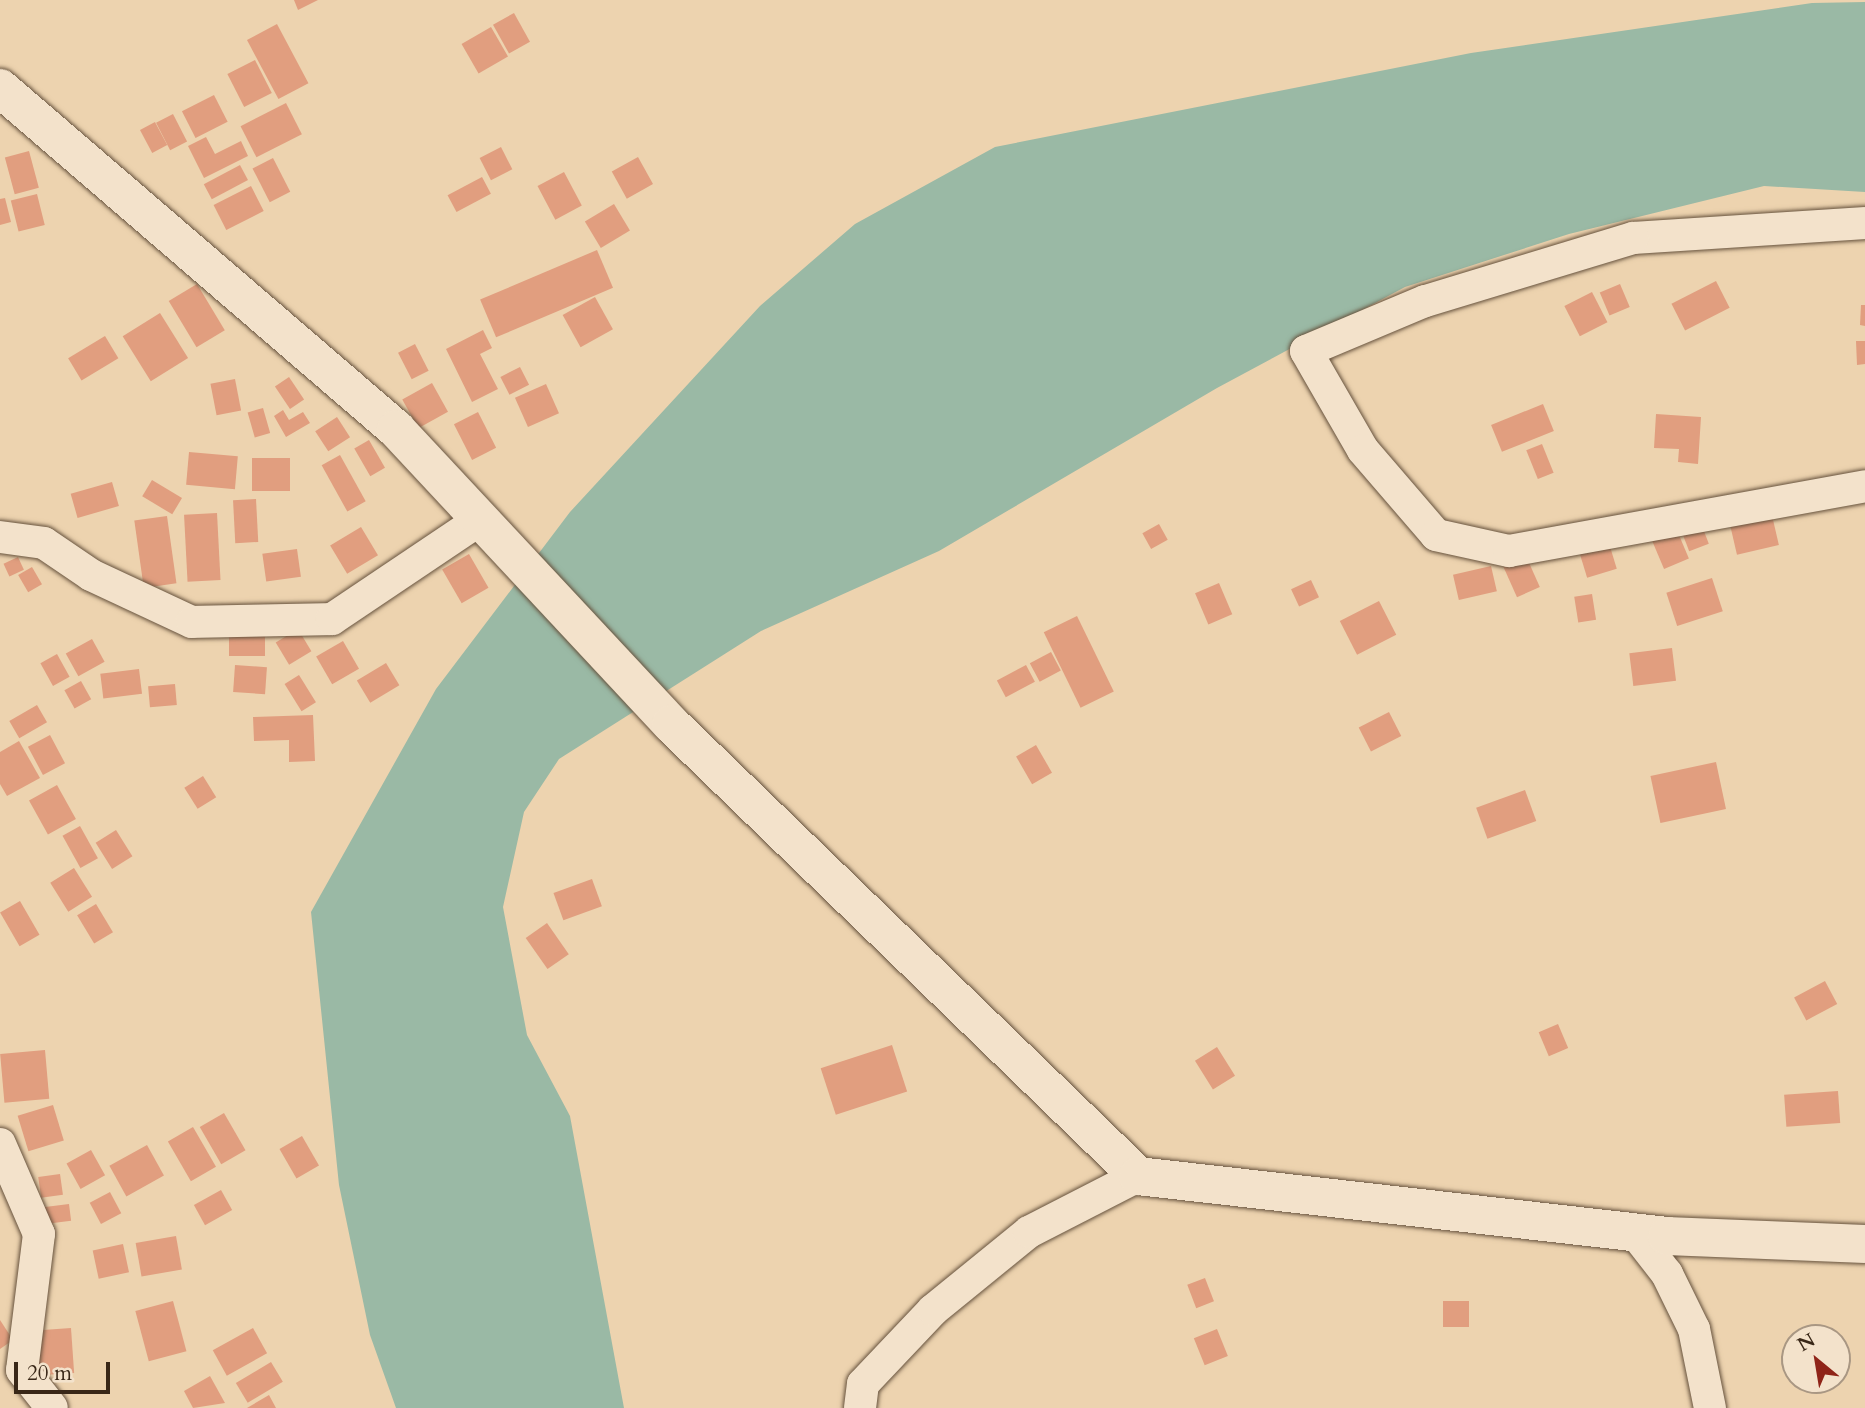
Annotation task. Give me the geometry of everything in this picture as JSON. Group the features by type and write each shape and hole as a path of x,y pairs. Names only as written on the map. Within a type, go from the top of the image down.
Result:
{"street":[{"path":"0,88 396,429 482,526 671,724 1138,1176"},
{"path":"1865,223 1633,239 1425,301 1306,351 1363,450 1436,536 1509,551 1865,486"},
{"path":"0,537 44,543 91,575 192,622 332,619 482,526"},
{"path":"0,1144 39,1234 22,1370 52,1408"},
{"path":"860,1408 863,1384 933,1310 1029,1232 1138,1176 1635,1233 1865,1244"},
{"path":"1635,1233 1667,1274 1694,1329 1710,1408"}],"shaded area":[{"path":"1865,2 1865,192 1764,186 1569,234 1405,287 1217,388 939,551 761,631 559,759 524,812 503,907 527,1035 570,1116 624,1408 396,1408 370,1335 339,1185 311,912 436,689 570,512 760,306 855,224 995,147 1471,53 1812,3"}],"building":[{"path":"294,0 318,0 298,10"},
{"path":"514,13 530,42 509,53 493,25"},
{"path":"277,24 308,83 278,99 247,40"},
{"path":"491,27 508,56 479,73 462,44"},
{"path":"255,60 272,93 244,107 227,74"},
{"path":"214,95 228,122 196,138 182,111"},
{"path":"286,103 302,134 256,157 241,126"},
{"path":"173,114 187,142 170,150 156,123"},
{"path":"155,122 167,145 152,153 140,130"},
{"path":"206,137 215,154 241,141 248,156 204,178 188,146"},
{"path":"501,147 512,169 491,180 480,158"},
{"path":"29,151 39,188 15,194 5,157"},
{"path":"638,157 653,184 627,199 612,172"},
{"path":"273,158 290,192 270,202 253,168"},
{"path":"240,165 248,180 212,199 204,184"},
{"path":"564,172 582,206 555,220 538,186"},
{"path":"482,177 491,194 456,212 448,195"},
{"path":"251,186 264,211 226,230 214,205"},
{"path":"37,194 45,225 19,232 11,201"},
{"path":"5,198 11,222 0,225 0,199"},
{"path":"614,204 630,231 601,248 585,222"},
{"path":"597,250 613,288 496,337 480,300"},
{"path":"1716,281 1730,308 1685,330 1671,304"},
{"path":"197,284 225,330 197,347 169,301"},
{"path":"1620,284 1630,307 1610,316 1600,293"},
{"path":"1592,292 1607,322 1580,336 1564,306"},
{"path":"595,297 613,329 581,347 563,315"},
{"path":"1861,305 1865,305 1865,326 1860,325"},
{"path":"160,313 188,358 151,381 123,336"},
{"path":"483,330 492,348 480,354 498,389 472,402 446,349"},
{"path":"105,336 118,358 82,380 68,358"},
{"path":"1856,341 1865,341 1865,364 1857,365"},
{"path":"415,344 429,371 412,379 398,353"},
{"path":"520,367 529,385 509,395 500,377"},
{"path":"289,377 304,399 290,409 275,387"},
{"path":"235,379 241,410 217,415 210,384"},
{"path":"432,383 448,412 418,428 402,399"},
{"path":"546,384 559,413 528,427 515,398"},
{"path":"1543,404 1554,431 1502,452 1491,425"},
{"path":"263,408 270,433 255,437 248,412"},
{"path":"283,410 289,420 303,412 310,423 286,437 274,416"},
{"path":"478,412 496,448 472,460 454,424"},
{"path":"1656,414 1701,417 1698,464 1678,462 1679,449 1654,448"},
{"path":"337,417 350,437 328,451 315,431"},
{"path":"369,440 385,468 370,476 354,448"},
{"path":"1542,444 1554,473 1538,479 1526,450"},
{"path":"189,452 238,456 235,489 186,485"},
{"path":"340,455 366,501 347,512 322,465"},
{"path":"252,458 290,458 290,491 252,491"},
{"path":"152,480 182,498 172,514 142,496"},
{"path":"112,482 119,506 78,518 71,494"},
{"path":"256,499 258,542 235,543 233,500"},
{"path":"1771,511 1779,545 1737,555 1729,521"},
{"path":"217,513 221,580 188,582 184,515"},
{"path":"167,516 176,583 144,588 134,521"},
{"path":"1159,524 1168,540 1151,549 1142,533"},
{"path":"1702,526 1709,544 1689,551 1682,534"},
{"path":"361,527 378,555 347,574 330,546"},
{"path":"1676,528 1689,558 1664,569 1651,539"},
{"path":"1608,540 1617,569 1587,578 1578,549"},
{"path":"297,549 301,577 266,582 262,554"},
{"path":"469,554 489,588 462,603 442,570"},
{"path":"1526,556 1540,587 1517,597 1503,566"},
{"path":"18,557 24,570 9,576 3,564"},
{"path":"1491,566 1497,591 1459,600 1453,575"},
{"path":"32,567 42,584 28,592 18,575"},
{"path":"1712,578 1723,611 1677,626 1666,593"},
{"path":"1311,580 1319,597 1299,607 1291,589"},
{"path":"1219,583 1232,614 1208,624 1195,593"},
{"path":"1592,594 1596,620 1578,622 1574,597"},
{"path":"1379,601 1396,635 1357,655 1340,621"},
{"path":"1077,616 1114,691 1081,708 1044,632"},
{"path":"298,629 311,651 289,665 276,642"},
{"path":"229,635 265,635 265,656 229,656"},
{"path":"92,639 105,662 78,676 66,654"},
{"path":"343,641 359,669 332,684 316,656"},
{"path":"1672,648 1676,681 1633,686 1629,653"},
{"path":"1051,652 1061,671 1040,682 1030,663"},
{"path":"57,654 70,677 53,686 40,663"},
{"path":"386,663 399,685 370,703 357,681"},
{"path":"235,665 267,667 265,694 233,692"},
{"path":"1026,665 1035,682 1006,697 997,680"},
{"path":"139,669 142,694 103,699 100,674"},
{"path":"299,675 316,702 302,711 285,684"},
{"path":"81,681 91,699 75,709 64,690"},
{"path":"175,684 177,705 150,707 148,686"},
{"path":"37,705 47,722 19,738 9,721"},
{"path":"1389,712 1401,736 1371,751 1359,727"},
{"path":"313,715 315,761 289,762 289,740 254,741 253,717"},
{"path":"50,735 65,763 43,775 28,747"},
{"path":"19,741 40,778 7,796 0,784 0,752"},
{"path":"1036,745 1052,773 1032,784 1016,756"},
{"path":"1716,762 1726,809 1660,823 1650,776"},
{"path":"203,776 216,797 198,809 184,788"},
{"path":"57,785 76,819 48,835 29,801"},
{"path":"1525,790 1536,821 1487,839 1476,808"},
{"path":"80,826 98,858 80,868 63,836"},
{"path":"116,830 132,856 112,869 96,843"},
{"path":"74,868 92,897 68,912 50,883"},
{"path":"592,879 602,906 563,920 553,893"},
{"path":"20,901 40,935 20,946 0,912"},
{"path":"96,904 113,932 94,944 77,915"},
{"path":"547,923 569,954 547,969 526,938"},
{"path":"1825,981 1837,1004 1806,1020 1794,997"},
{"path":"1558,1024 1568,1048 1549,1056 1539,1032"},
{"path":"892,1045 907,1092 836,1115 821,1068"},
{"path":"1217,1047 1235,1076 1213,1090 1195,1061"},
{"path":"45,1050 49,1099 4,1103 0,1054"},
{"path":"1838,1091 1840,1123 1786,1127 1784,1095"},
{"path":"53,1105 64,1140 28,1151 18,1116"},
{"path":"224,1113 246,1150 221,1164 200,1127"},
{"path":"193,1127 216,1167 191,1181 168,1142"},
{"path":"302,1136 319,1165 296,1178 279,1149"},
{"path":"147,1145 164,1176 126,1196 109,1166"},
{"path":"91,1150 105,1175 81,1189 67,1164"},
{"path":"60,1174 63,1195 41,1198 38,1177"},
{"path":"221,1190 232,1210 205,1225 194,1205"},
{"path":"110,1192 121,1213 101,1224 90,1203"},
{"path":"69,1204 71,1221 45,1224 43,1207"},
{"path":"176,1236 182,1269 142,1277 136,1243"},
{"path":"123,1244 129,1272 99,1279 93,1250"},
{"path":"1205,1278 1214,1301 1196,1308 1187,1285"},
{"path":"173,1301 186,1351 149,1361 135,1311"},
{"path":"1443,1301 1469,1301 1469,1327 1443,1327"},
{"path":"0,1320 13,1340 0,1349"},
{"path":"71,1328 74,1373 32,1376 29,1331"},
{"path":"253,1328 267,1353 227,1376 213,1350"},
{"path":"1217,1329 1228,1356 1205,1365 1194,1338"},
{"path":"271,1362 283,1382 248,1403 236,1383"},
{"path":"210,1376 225,1403 193,1408 184,1391"},
{"path":"269,1395 276,1408 247,1408"}]}
